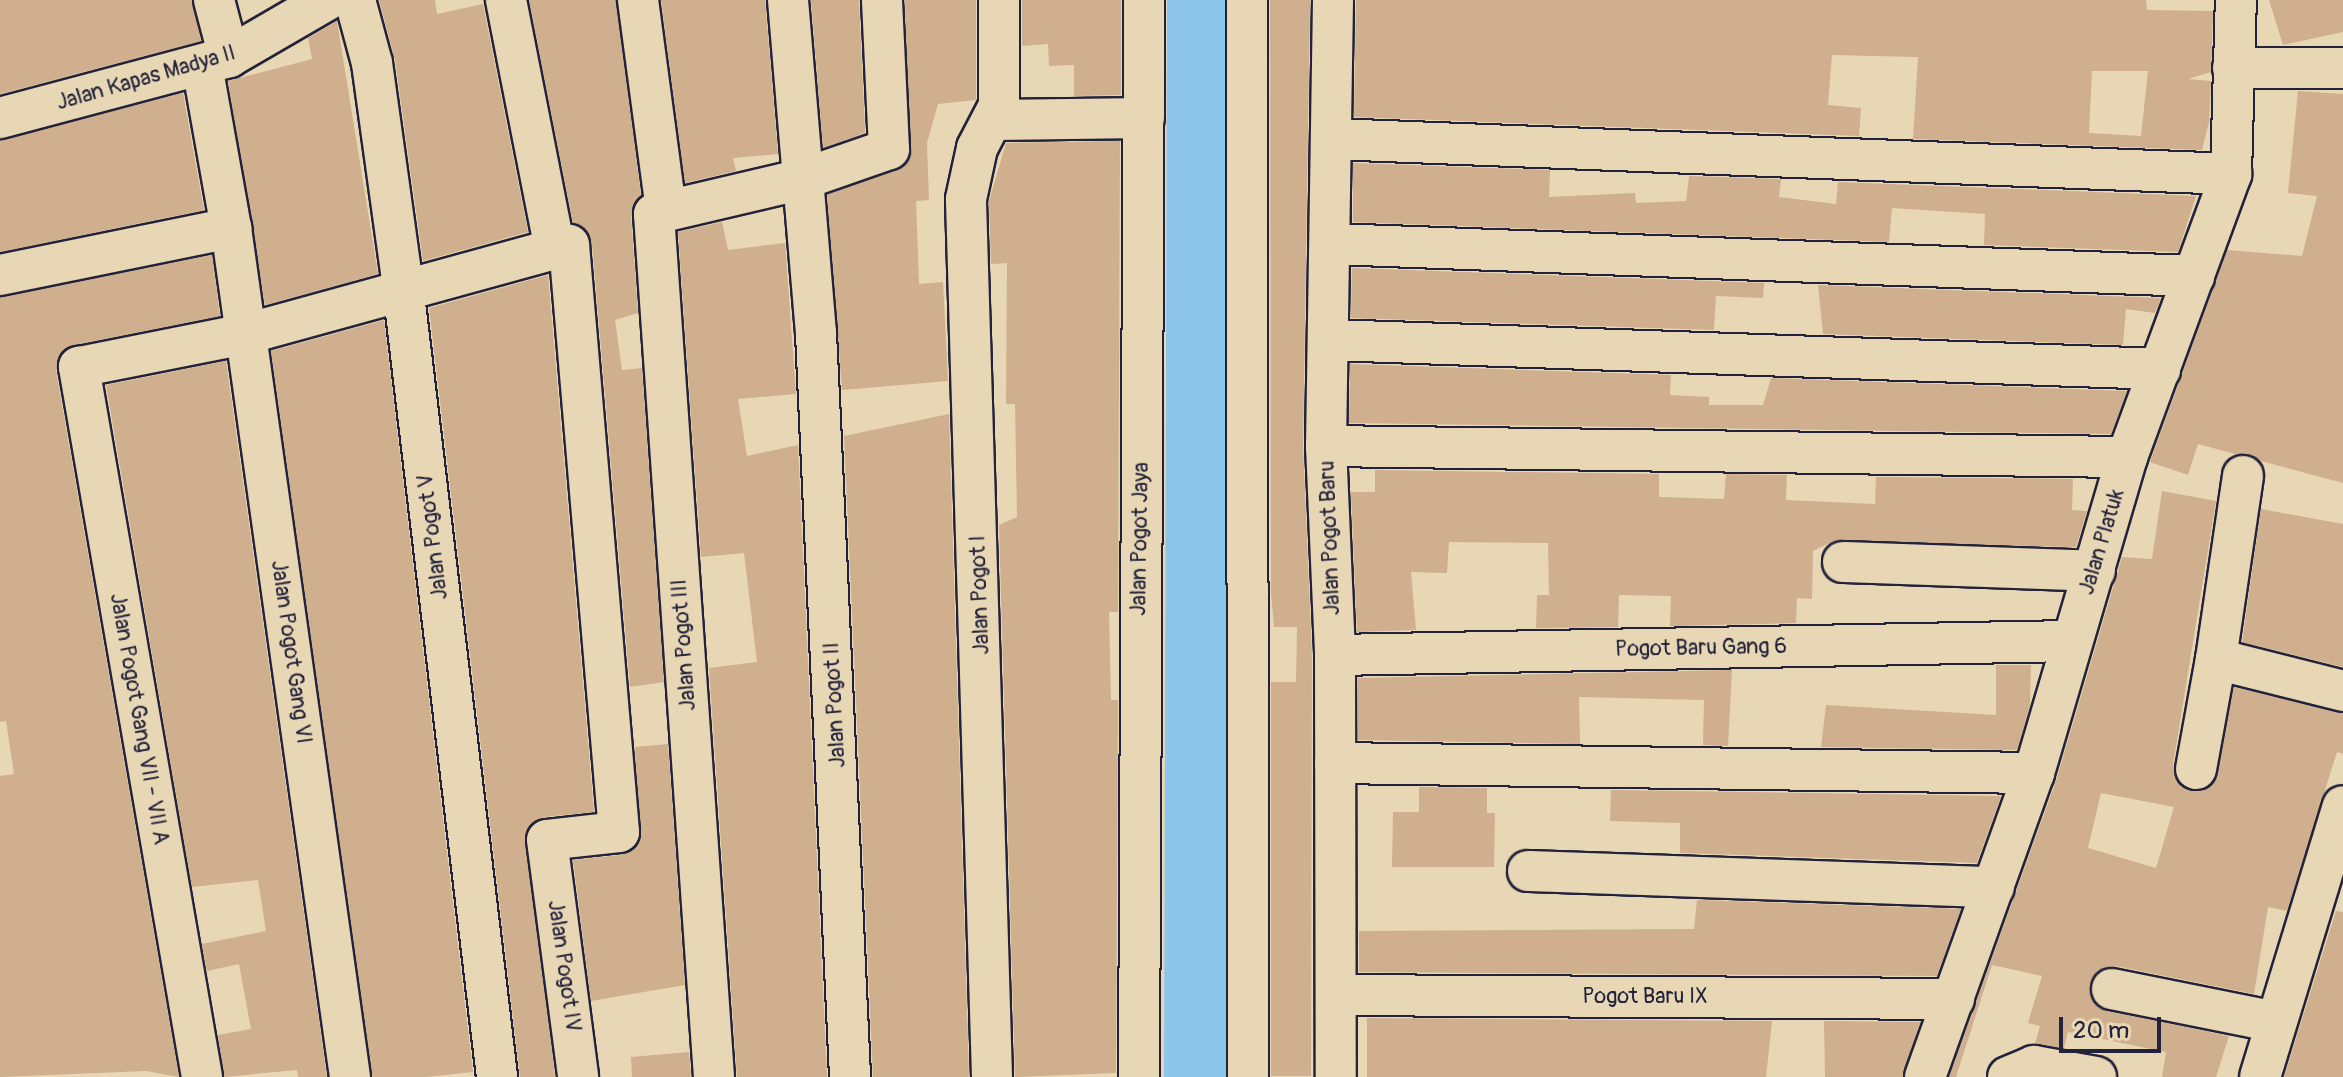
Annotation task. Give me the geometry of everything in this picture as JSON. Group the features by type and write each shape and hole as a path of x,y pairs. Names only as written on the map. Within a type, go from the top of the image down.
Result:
{"street":[{"name":"Jalan Pogot Gang VI","path":"214,0 216,61 231,228 350,1077"},
{"name":"Jalan Kapas Madya II","path":"0,118 216,61 285,14 327,0"},
{"name":"Jalan Pogot V","path":"355,0 372,63 403,287 497,1077"},
{"path":"246,334 403,287 555,249 506,0"},
{"name":"Jalan Pogot III","path":"638,0 660,213 714,1077"},
{"name":"Jalan Pogot II","path":"788,0 816,333 850,1077"},
{"path":"660,213 803,179 889,149 882,0"},
{"path":"999,0 996,120 1144,118"},
{"name":"Jalan Pogot Jaya","path":"1139,1077 1144,0"},
{"path":"1247,0 1248,1077"},
{"name":"Jalan Pogot Baru","path":"1333,0 1333,244 1326,446 1335,655 1336,1077"},
{"name":"Jalan Platuk","path":"1925,1077 2034,773 2068,641 2095,571 2127,457 2231,174 2236,0"},
{"path":"2233,68 2343,68"},
{"name":"Jalan Pogot I","path":"992,1077 966,199 977,148 996,120"},
{"path":"1333,139 2231,174"},
{"path":"0,275 231,228"},
{"path":"1333,244 2194,276"},
{"name":"Jalan Pogot IV","path":"555,249 569,245 619,832 547,840 578,1077"},
{"name":"Jalan Pogot Gang VII - VII A","path":"202,1077 84,364 246,334"},
{"path":"1331,340 2160,369"},
{"path":"1326,446 2127,457"},
{"path":"2196,769 2243,476"},
{"path":"1843,562 2095,571"},
{"name":"Pogot Baru Gang 6","path":"1335,655 2068,641"},
{"path":"2216,659 2343,691"},
{"path":"1335,763 2034,773"},
{"path":"2260,1077 2343,806"},
{"path":"1528,871 1994,887"},
{"path":"2112,989 2276,1022"},
{"name":"Pogot Baru IX","path":"1336,995 1954,999"},
{"path":"2008,1077 2034,1066 2096,1077"}],"building":[{"path":"0,0 192,0 201,41 0,94"},
{"path":"379,0 435,0 437,14 483,4 528,232 423,261 395,60"},
{"path":"529,0 616,0 641,196 631,216 638,313 615,320 622,370 642,368 664,682 630,687 592,243 573,223"},
{"path":"661,0 765,0 778,154 733,158 736,171 685,183"},
{"path":"811,0 859,0 865,133 823,148"},
{"path":"905,0 976,0 976,100 938,104 927,143 929,200 916,201 919,284 943,282 948,381 842,390 827,195 908,161"},
{"path":"1022,0 1121,0 1121,95 1074,96 1074,65 1049,66 1048,44 1022,46"},
{"path":"1270,0 1310,0 1303,446 1312,656 1311,1076 1271,1076 1271,682 1296,682 1297,627 1274,627 1271,593"},
{"path":"1356,0 2146,0 2147,10 2213,11 2211,72 2188,79 2211,81 2209,122 2202,150 1913,139 1918,57 1832,55 1828,105 1861,108 1859,136 1354,117","holes":["2092,71 2148,71 2141,136 2089,133"]},
{"path":"2269,0 2343,0 2343,32 2283,45"},
{"path":"337,21 378,274 265,305 228,81 312,59 308,38"},
{"path":"2298,91 2343,94 2343,483 2198,444 2188,475 2150,462 2227,250 2302,256 2317,196 2288,193"},
{"path":"183,93 204,210 0,252 0,140"},
{"path":"1120,141 1118,612 1109,612 1111,700 1118,700 1116,1073 1015,1077 999,525 1017,517 1015,404 1006,404 1007,263 991,264 989,201 1006,143"},
{"path":"1353,163 1550,170 1549,197 1635,193 1636,203 1686,201 1689,176 1781,179 1779,197 1836,204 1838,182 2196,196 2178,252 1984,245 1985,214 1892,208 1889,242 1353,222"},
{"path":"722,222 728,250 785,243 796,394 738,399 747,456 798,445 827,1077 737,1077 709,668 757,662 744,553 701,557 678,232"},
{"path":"212,255 220,316 74,345 56,370 179,1077 146,1071 0,1077 0,776 14,774 6,721 0,722 0,297"},
{"path":"1352,268 1764,283 1763,298 1716,296 1714,330 1351,318"},
{"path":"548,275 594,812 544,817 526,832 555,1077 520,1077 429,308"},
{"path":"1818,285 2161,298 2155,313 2126,309 2123,345 1823,334"},
{"path":"384,320 473,1072 426,1077 372,1077 271,351"},
{"path":"226,361 327,1077 298,1077 297,1070 224,1077 218,1035 251,1029 239,964 207,971 202,944 266,931 258,880 192,887 106,385"},
{"path":"1350,364 1671,375 1670,395 1709,397 1709,405 1763,405 1771,378 2127,391 2111,434 1349,423"},
{"path":"949,414 969,1077 873,1077 844,436"},
{"path":"1375,470 1659,474 1659,497 1724,499 1726,474 1787,475 1786,500 1875,504 1876,477 2073,479 2072,510 2087,511 2076,547 1833,541 1813,551 1812,599 1797,598 1796,623 1670,626 1671,596 1619,595 1618,627 1536,628 1537,595 1549,595 1548,543 1449,542 1447,573 1411,572 1416,630 1357,632 1351,492 1375,492"},
{"path":"2162,491 2216,501 2173,765 2181,786 2203,791 2214,783 2234,687 2343,713 2343,754 2337,752 2287,911 2268,907 2254,994 2116,966 2090,984 2091,997 2107,1011 2229,1036 2216,1077 2162,1077 2166,1052 2068,1032 2064,1048 2035,1044 2040,1026 2028,1023 2042,976 1992,965 1956,1077 1949,1077 2056,781 2122,557 2152,559","holes":["2101,793 2174,807 2156,868 2088,848"]},
{"path":"2261,509 2343,524 2343,667 2242,642"},
{"path":"1996,665 2031,665 2030,705 2017,750 1821,747 1826,705 1996,715"},
{"path":"1732,670 1728,746 1703,745 1704,700 1579,697 1580,744 1358,740 1358,678"},
{"path":"668,744 685,985 591,1001 573,860 622,855 640,842 635,747"},
{"path":"1419,787 1487,788 1487,813 1495,813 1494,867 1392,867 1393,812 1419,812"},
{"path":"1611,790 2001,796 1977,863 1680,853 1680,823 1610,821"},
{"path":"1697,900 1961,909 1937,976 1359,972 1359,931 1694,929"},
{"path":"2336,911 2343,912 2343,1077 2284,1077"},
{"path":"1367,1018 1772,1021 1766,1077 1367,1077"},
{"path":"1824,1021 1920,1022 1903,1077 1825,1077"},
{"path":"689,1052 691,1077 632,1077 631,1057"}],"waterway":[{"path":"1195,1077 1198,0"}]}
